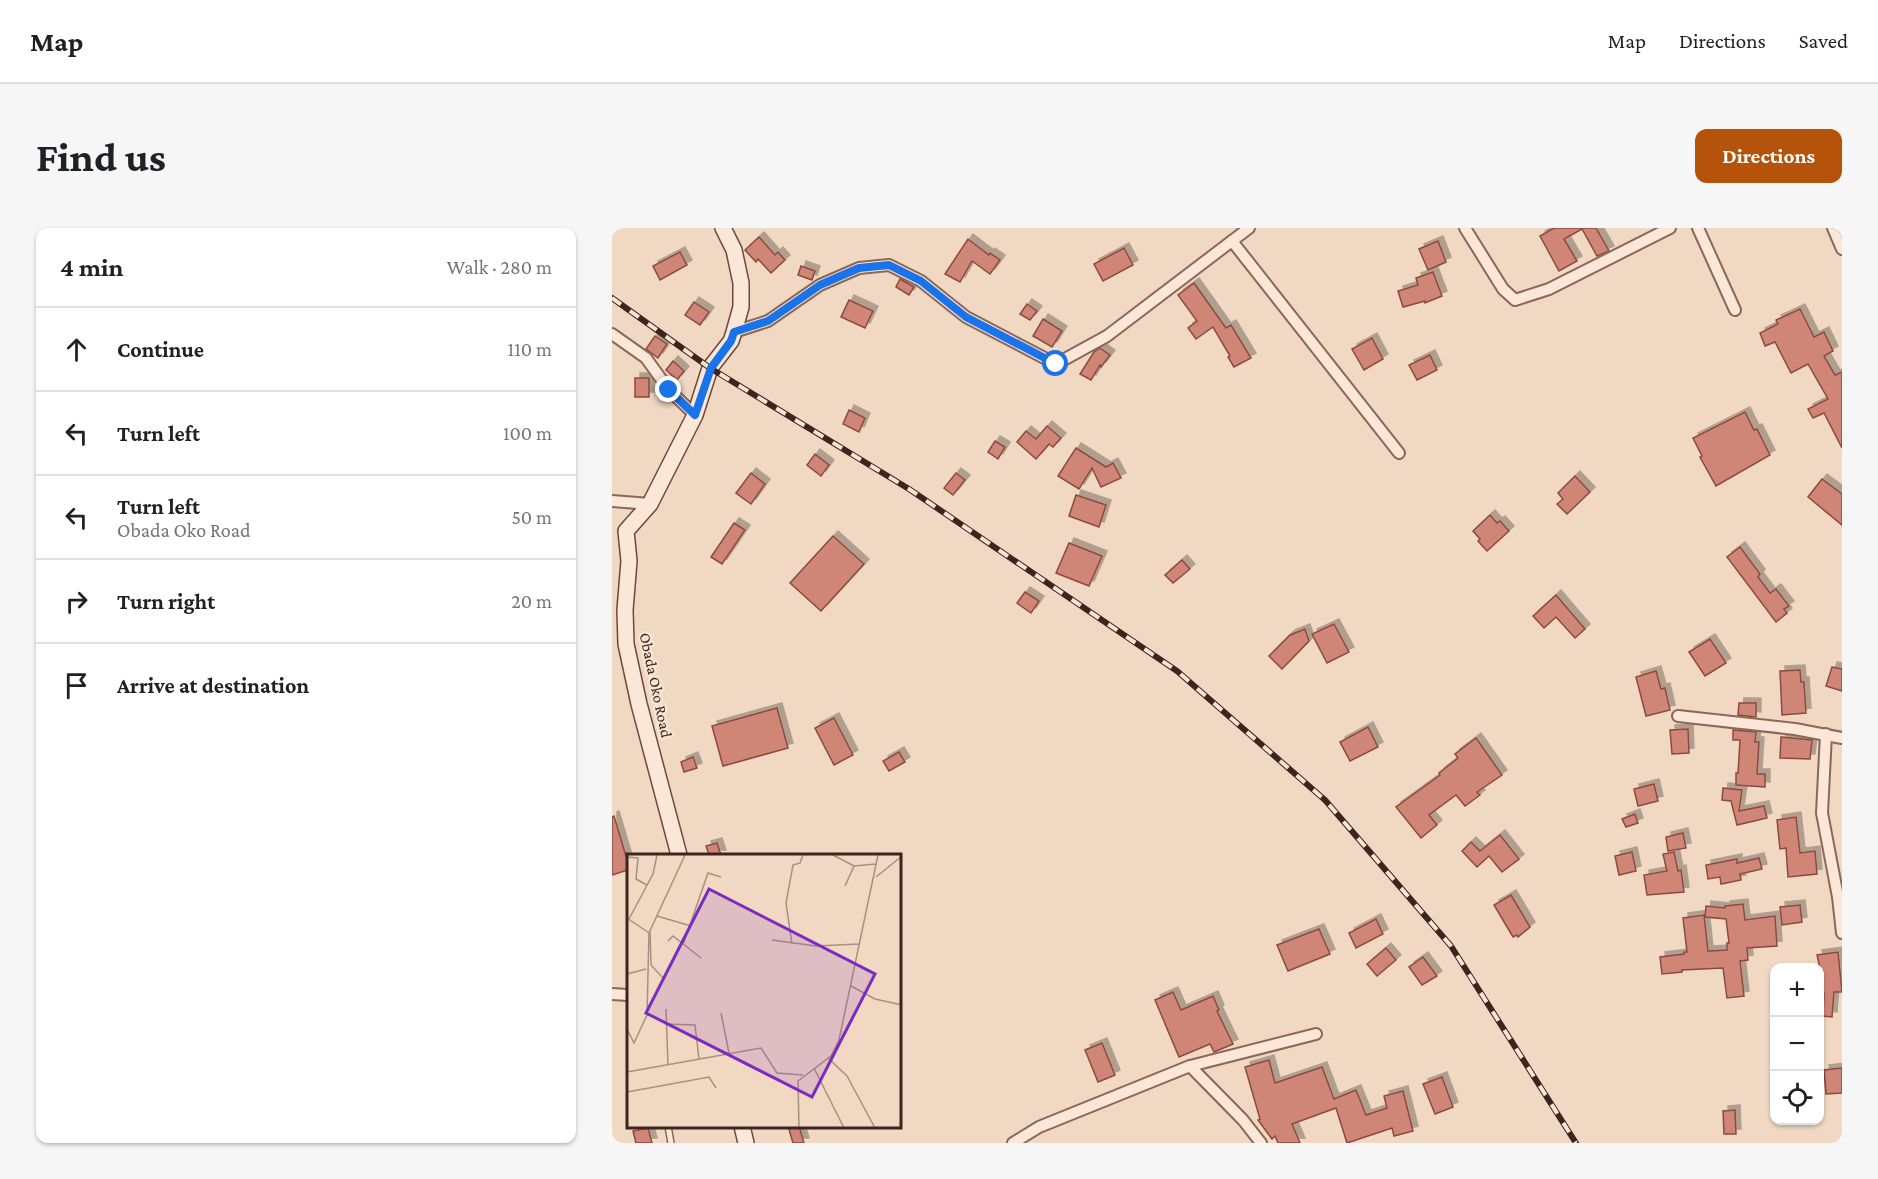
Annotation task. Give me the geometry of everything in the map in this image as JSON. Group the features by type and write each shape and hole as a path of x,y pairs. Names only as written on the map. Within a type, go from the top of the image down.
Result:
{"main road":[{"name":"Obada Oko Road","path":"679,854 639,704 626,644 625,610 629,561 627,531 650,504 695,415 711,368 731,341 734,332 741,307 741,283 734,250 723,228"},
{"path":"742,1128 746,1143"}],"street":[{"path":"734,332 768,321 820,285 859,268 889,265 921,281 966,317 1056,364 1107,336 1249,228"},
{"path":"1465,228 1503,289 1515,300 1549,289 1670,228"},
{"path":"1698,228 1735,310"},
{"path":"1833,228 1842,249"},
{"path":"1232,241 1399,453"},
{"path":"612,334 646,358 669,390 695,415"},
{"path":"612,501 650,504"},
{"path":"1678,716 1826,734 1842,738"},
{"path":"1826,734 1822,813 1837,869 1842,933"},
{"path":"1013,1143 1039,1127 1190,1066 1316,1034"},
{"path":"1190,1066 1244,1120 1261,1143"}],"lane":[{"path":"668,1128 671,1143"}],"building":[{"path":"1554,228 1596,228 1609,251 1597,256 1582,229 1564,239 1577,261 1559,271 1540,236"},
{"path":"759,237 775,255 778,252 785,260 771,273 758,259 756,262 745,250"},
{"path":"968,239 989,255 990,253 1000,260 990,274 972,261 960,282 945,274"},
{"path":"1438,241 1446,262 1428,270 1419,249"},
{"path":"1124,248 1133,265 1103,281 1094,264"},
{"path":"680,252 687,265 660,280 653,266"},
{"path":"801,266 815,271 812,280 798,275"},
{"path":"1433,272 1442,296 1425,303 1425,301 1403,307 1398,291 1418,285 1416,278"},
{"path":"900,279 914,287 909,295 896,287"},
{"path":"1194,283 1226,328 1231,325 1251,358 1234,367 1213,327 1196,339 1188,328 1197,321 1178,295"},
{"path":"849,300 873,311 865,328 841,317"},
{"path":"694,302 709,312 700,325 685,315"},
{"path":"1027,304 1037,311 1030,320 1020,314"},
{"path":"1800,309 1814,337 1824,332 1833,351 1824,356 1835,375 1842,372 1842,448 1824,413 1813,418 1808,409 1828,399 1808,364 1791,373 1775,342 1765,346 1760,333 1778,324 1776,320"},
{"path":"1043,319 1062,331 1052,347 1033,336"},
{"path":"655,336 667,344 658,358 646,349"},
{"path":"1372,338 1383,359 1364,370 1352,349"},
{"path":"1100,348 1110,355 1101,367 1100,365 1091,380 1080,374 1094,352"},
{"path":"1430,355 1437,370 1417,380 1409,365"},
{"path":"673,361 684,371 677,380 666,370"},
{"path":"635,378 649,378 649,397 635,397"},
{"path":"849,410 865,418 859,432 843,424"},
{"path":"1745,412 1754,430 1757,429 1770,455 1716,486 1700,457 1702,456 1693,438"},
{"path":"1047,426 1061,438 1053,447 1049,444 1036,459 1017,442 1026,431 1036,439"},
{"path":"995,441 1005,447 998,459 988,452"},
{"path":"1076,448 1106,467 1113,463 1121,478 1101,487 1092,468 1079,489 1058,476"},
{"path":"815,454 829,465 821,476 807,465"},
{"path":"751,473 765,484 751,504 736,493"},
{"path":"956,473 965,480 953,495 944,488"},
{"path":"1575,476 1590,492 1567,514 1557,504 1563,499 1558,493"},
{"path":"1822,479 1842,494 1842,525 1808,497"},
{"path":"1076,495 1106,505 1099,527 1069,516"},
{"path":"1490,515 1497,523 1500,521 1509,531 1487,551 1473,531"},
{"path":"734,523 745,530 722,564 711,557"},
{"path":"833,536 864,564 821,611 790,583"},
{"path":"1069,543 1102,556 1089,586 1056,573"},
{"path":"1740,547 1760,574 1758,577 1770,593 1776,589 1789,606 1784,609 1787,613 1776,622 1727,557"},
{"path":"1182,560 1190,569 1173,583 1165,575"},
{"path":"1025,592 1039,601 1031,613 1017,603"},
{"path":"1556,595 1585,629 1575,638 1556,617 1544,628 1533,616"},
{"path":"1334,624 1349,652 1327,663 1312,634"},
{"path":"1305,629 1309,641 1282,669 1269,656 1290,635"},
{"path":"1710,639 1726,663 1705,676 1689,652"},
{"path":"1832,667 1842,669 1842,691 1826,686"},
{"path":"1800,670 1801,682 1804,682 1806,713 1782,715 1780,671"},
{"path":"1656,671 1661,689 1665,688 1670,710 1646,716 1636,677"},
{"path":"1739,703 1756,703 1756,717 1738,715"},
{"path":"777,708 788,748 723,766 712,726"},
{"path":"834,718 853,755 834,765 815,728"},
{"path":"1368,727 1378,747 1350,761 1340,742"},
{"path":"1688,729 1689,753 1672,754 1670,730"},
{"path":"1733,730 1756,732 1755,742 1759,742 1757,774 1765,774 1765,787 1736,785 1740,740 1733,740"},
{"path":"1781,737 1812,740 1810,759 1780,758"},
{"path":"1476,738 1502,775 1477,792 1480,795 1465,806 1456,795 1429,815 1437,825 1421,838 1396,807 1440,775 1439,773 1458,758 1455,754"},
{"path":"899,752 905,762 889,771 883,761"},
{"path":"693,757 697,768 684,772 681,762"},
{"path":"1654,784 1658,801 1638,806 1634,789"},
{"path":"1723,788 1742,790 1739,811 1764,806 1767,818 1737,825 1731,801 1722,800"},
{"path":"1635,814 1638,823 1626,827 1622,819"},
{"path":"614,816 627,860 627,870 612,875 612,817"},
{"path":"1796,817 1800,853 1815,851 1817,874 1788,877 1786,848 1780,849 1777,820"},
{"path":"1683,833 1686,848 1668,851 1666,837"},
{"path":"1500,835 1519,859 1502,872 1489,856 1477,867 1462,851 1471,842 1480,851"},
{"path":"717,843 721,854 709,854 706,846"},
{"path":"1632,852 1636,871 1619,875 1615,856"},
{"path":"1674,852 1678,871 1681,870 1684,892 1647,895 1644,875 1667,871 1663,854"},
{"path":"1759,858 1762,869 1740,874 1741,880 1721,884 1720,877 1708,879 1706,865 1737,859 1737,863"},
{"path":"1511,895 1530,927 1518,937 1517,935 1513,937 1494,905"},
{"path":"1743,904 1745,920 1775,916 1777,946 1747,948 1748,960 1740,961 1744,996 1727,998 1723,968 1682,970 1682,972 1662,974 1660,957 1687,952 1683,918 1704,915 1708,951 1727,950 1727,943 1729,943 1726,919 1705,917 1706,906 1725,908 1725,906"},
{"path":"1800,905 1802,922 1782,925 1780,907"},
{"path":"1376,919 1383,934 1356,948 1349,933"},
{"path":"1319,929 1330,954 1288,971 1277,945"},
{"path":"1386,948 1396,960 1377,976 1367,964"},
{"path":"1838,952 1842,992 1834,992 1832,1017 1824,1016 1824,963 1819,963 1817,955"},
{"path":"1423,957 1437,976 1422,985 1409,967"},
{"path":"1173,992 1181,1010 1213,996 1219,1010 1217,1011 1233,1044 1214,1052 1210,1044 1179,1057 1155,1000"},
{"path":"1102,1043 1115,1075 1098,1082 1085,1050"},
{"path":"1269,1060 1275,1083 1322,1067 1334,1099 1356,1090 1366,1115 1387,1108 1384,1096 1403,1091 1413,1131 1394,1136 1392,1128 1347,1143 1336,1108 1292,1124 1300,1143 1278,1143 1275,1136 1272,1139 1258,1120 1260,1119 1245,1067"},
{"path":"1842,1068 1842,1093 1826,1094 1824,1070"},
{"path":"1442,1077 1453,1107 1435,1114 1423,1084"},
{"path":"1735,1110 1736,1134 1724,1134 1723,1111"},
{"path":"648,1128 652,1143 636,1143 633,1131"},
{"path":"789,1128 800,1128 804,1143 793,1143"}],"railway":[{"path":"612,298 710,368 909,489 1177,671 1325,800 1451,946 1576,1143"}],"route":[{"path":"669,390 695,415 711,368 731,341 734,332 768,321 820,285 859,268 889,265 921,281 966,317 1056,364"}]}
